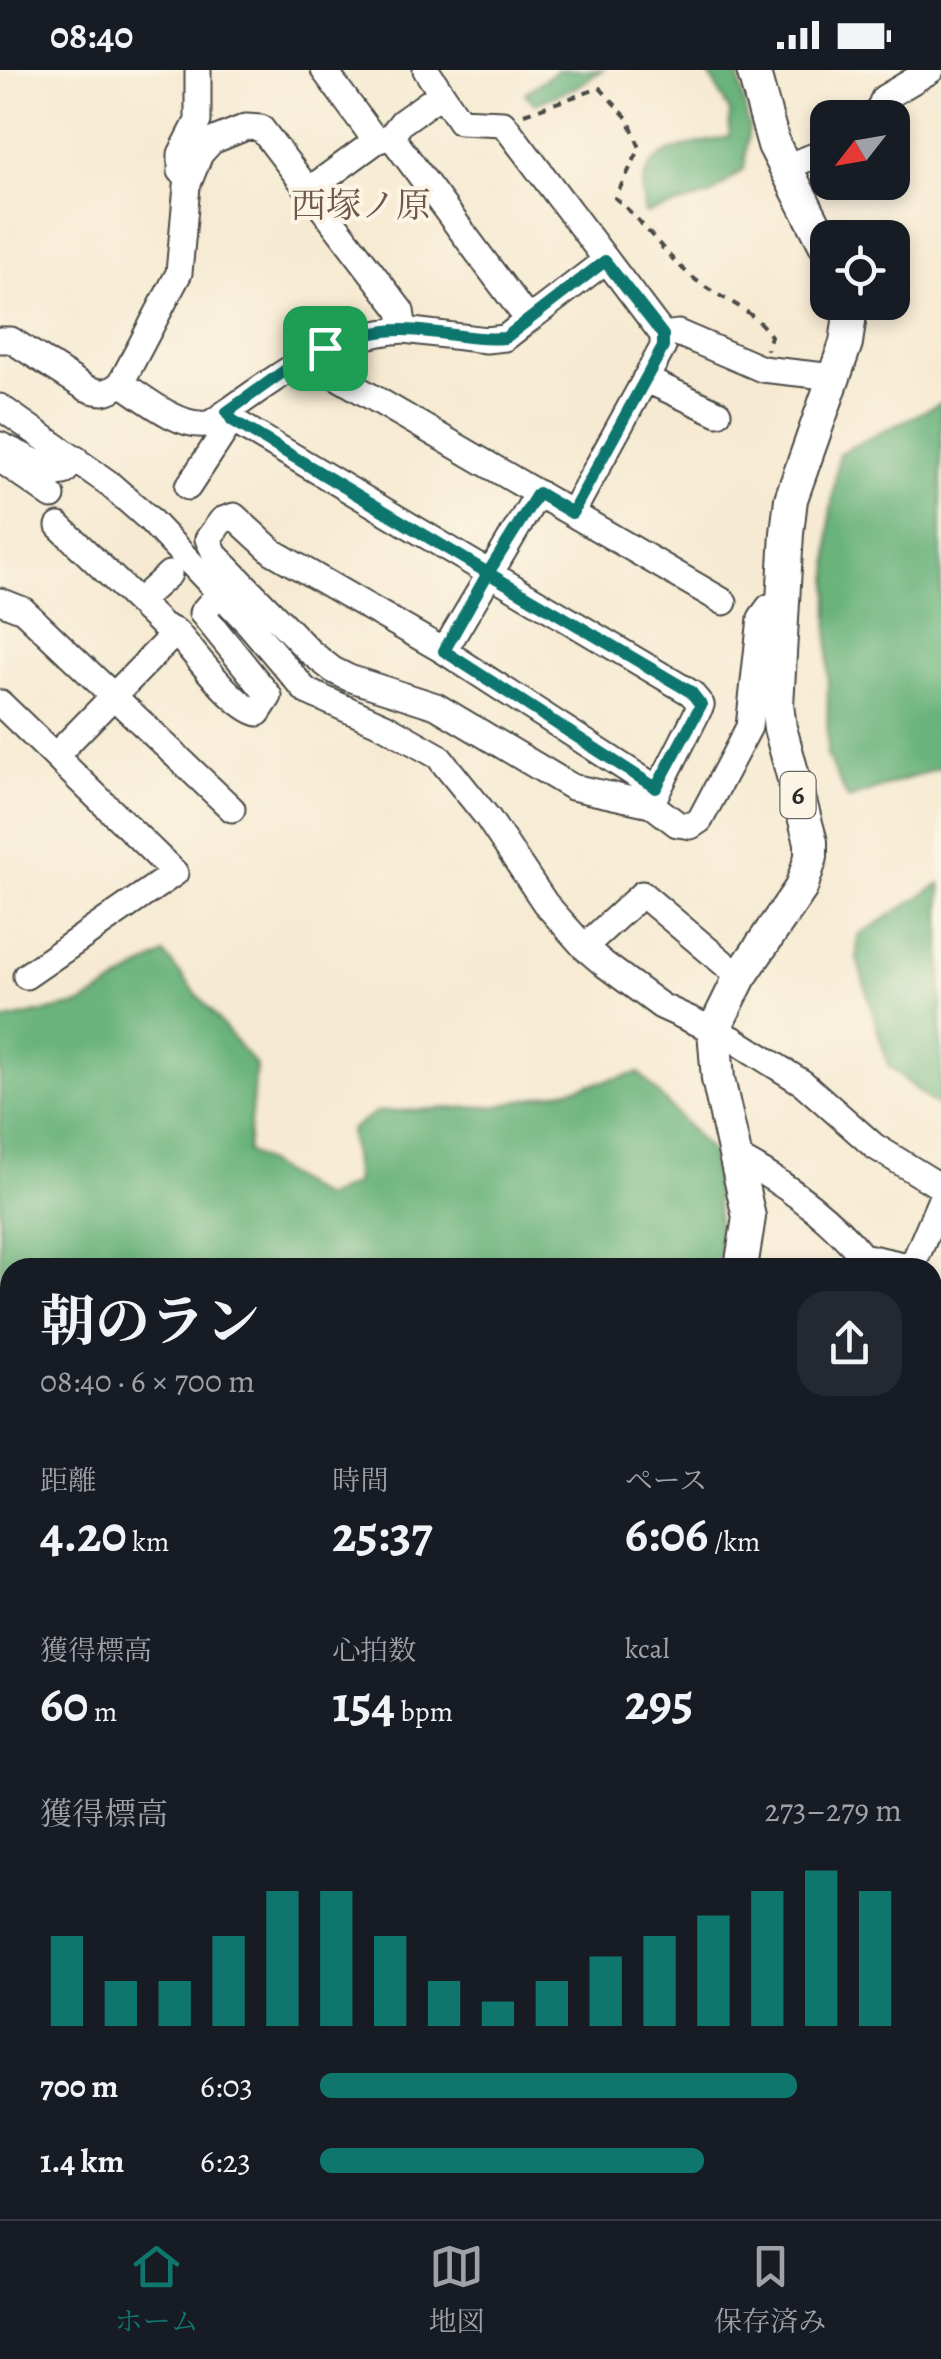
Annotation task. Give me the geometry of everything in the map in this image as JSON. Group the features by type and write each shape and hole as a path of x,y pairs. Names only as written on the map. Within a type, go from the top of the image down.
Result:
{"main road":[{"path":"754,70 766,120 784,168 812,220"},
{"name":"6","path":"714,1030 740,977 802,888 811,858 777,706 783,602 791,499 846,343 847,320"},
{"path":"714,1030 718,1079 750,1216 743,1258"}],"street":[{"path":"187,186 181,154 198,121 198,70"},
{"path":"324,70 384,138 528,320"},
{"path":"426,70 460,121 503,123 663,335 663,347 572,513"},
{"path":"883,100 931,70"},
{"path":"309,190 441,94"},
{"path":"0,340 11,340 99,393 111,392 120,383 178,274 187,186 200,154 212,140 246,127 261,128 401,311 404,330"},
{"path":"784,168 810,158"},
{"path":"120,383 178,418 209,424 230,416 305,358 358,336 404,330 486,340 505,338 605,261"},
{"path":"663,335 678,332 762,369 834,378"},
{"path":"305,358 724,602"},
{"path":"645,379 718,413"},
{"path":"0,407 76,459 148,518 220,592 306,691 386,726 438,756 488,818 545,903 584,948 662,1006 714,1030 803,1083 874,1146 941,1187"},
{"path":"188,487 230,416"},
{"path":"230,416 691,692 701,705 653,796"},
{"path":"0,445 58,473 76,459"},
{"path":"0,458 52,496"},
{"path":"444,651 538,493"},
{"path":"653,796 572,787 436,706 333,670 309,651 216,556 208,539 222,520 234,516 273,552 444,651 653,796 677,824 691,826 700,820 749,727 761,618 769,608 783,602"},
{"path":"59,526 162,626 176,632 238,701 258,713 269,696 202,613 220,592"},
{"path":"138,602 169,574"},
{"path":"0,600 23,610 232,809"},
{"path":"55,756 176,632"},
{"path":"0,702 175,873 26,976"},
{"path":"584,948 642,894 740,977"},
{"path":"738,1158 842,1231 858,1258"},
{"path":"916,1258 941,1199"}],"path":[{"path":"503,123 600,88 628,119 640,148 615,198 636,215 692,277 755,314 771,336 762,369"}],"green space":[{"path":"558,70 602,70 578,86 535,104 525,93"},
{"path":"707,70 737,70 749,127 744,169 709,196 645,214 642,192 652,164 676,149 729,137 730,112"},
{"path":"941,403 941,767 848,799 827,756 830,516 839,453"},
{"path":"941,883 941,1107 888,1065 857,958 858,936"},
{"path":"164,954 256,1066 247,1151 323,1198 356,1183 350,1130 376,1112 499,1106 639,1073 712,1153 721,1253 719,1258 0,1258 0,1021 82,1004"}],"district":[{"name":"西塚ノ原","path":"361,205"}],"route":[{"path":"325,348 294,364 227,412 232,420 488,573 444,651 656,788 701,705 691,692 488,573 538,493 572,513 663,347 663,335 605,261 505,338 486,340 404,330 358,336 325,348"}]}
